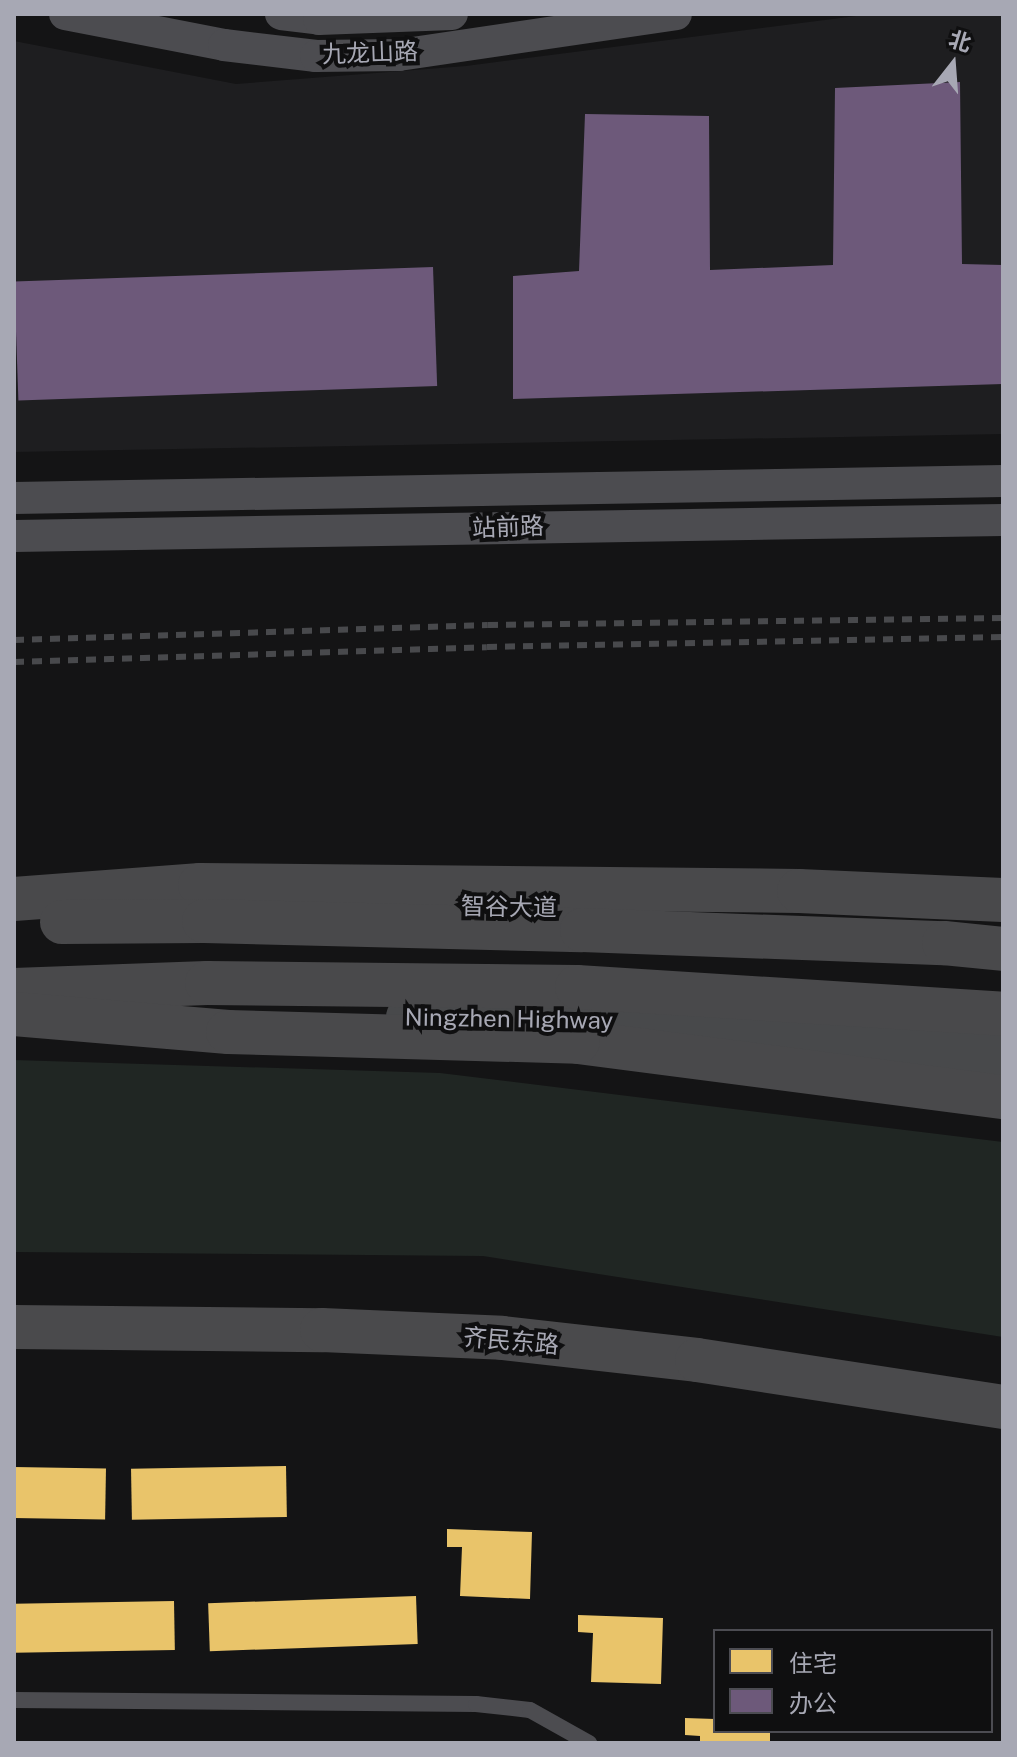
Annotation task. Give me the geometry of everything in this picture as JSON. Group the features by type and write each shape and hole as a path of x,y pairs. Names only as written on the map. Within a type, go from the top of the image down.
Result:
{"highway":[{"path":"14,900 216,885 799,891 1000,932"},
{"name":"智谷大道","path":"14,923 220,921 944,943 1000,932"},
{"path":"14,990 207,983 577,987 1003,1014"},
{"path":"14,1014 228,1032 578,1042 1003,1079"},
{"path":"578,1042 1003,1097"}],"main road":[{"name":"Ningzhen Highway","path":"14,1020 579,1016 1003,1056"}],"street":[{"name":"九龙山路","path":"65,14 224,45 316,56 399,55 676,14"},
{"name":"九龙山路","path":"281,14 319,19 452,14"},
{"name":"站前路","path":"14,498 1003,481"},
{"name":"站前路","path":"14,536 1003,520"},
{"name":"齐民东路","path":"14,1327 322,1330 502,1338 711,1362 1003,1407"}],"lane":[{"path":"14,1700 476,1704 530,1710 589,1743"}],"shaded area":[{"path":"872,14 1003,14 1003,434 14,452 14,41 236,84 466,66"},
{"path":"14,1060 440,1073 1003,1142 1003,1337 483,1256 14,1252"}],"building: 住宅":[{"path":"286,1466 287,1517 132,1520 131,1469"},
{"path":"14,1467 106,1469 105,1520 14,1518"},
{"path":"447,1529 532,1532 530,1599 460,1596 462,1547 447,1547"},
{"path":"416,1596 418,1644 210,1651 208,1603"},
{"path":"174,1601 175,1650 15,1653 14,1604"},
{"path":"578,1615 663,1618 661,1684 591,1682 593,1633 578,1632"},
{"path":"685,1718 713,1719 713,1733 770,1733 770,1743 700,1743 700,1736 685,1735"}],"building: 办公":[{"path":"960,82 962,264 1003,265 1003,384 513,399 513,276 579,271 585,114 709,116 710,270 833,265 835,88"},
{"path":"433,267 437,386 18,401 14,282"}],"railway":[{"path":"14,640 488,625 1003,618"},
{"path":"14,662 487,647 1003,637"}]}
